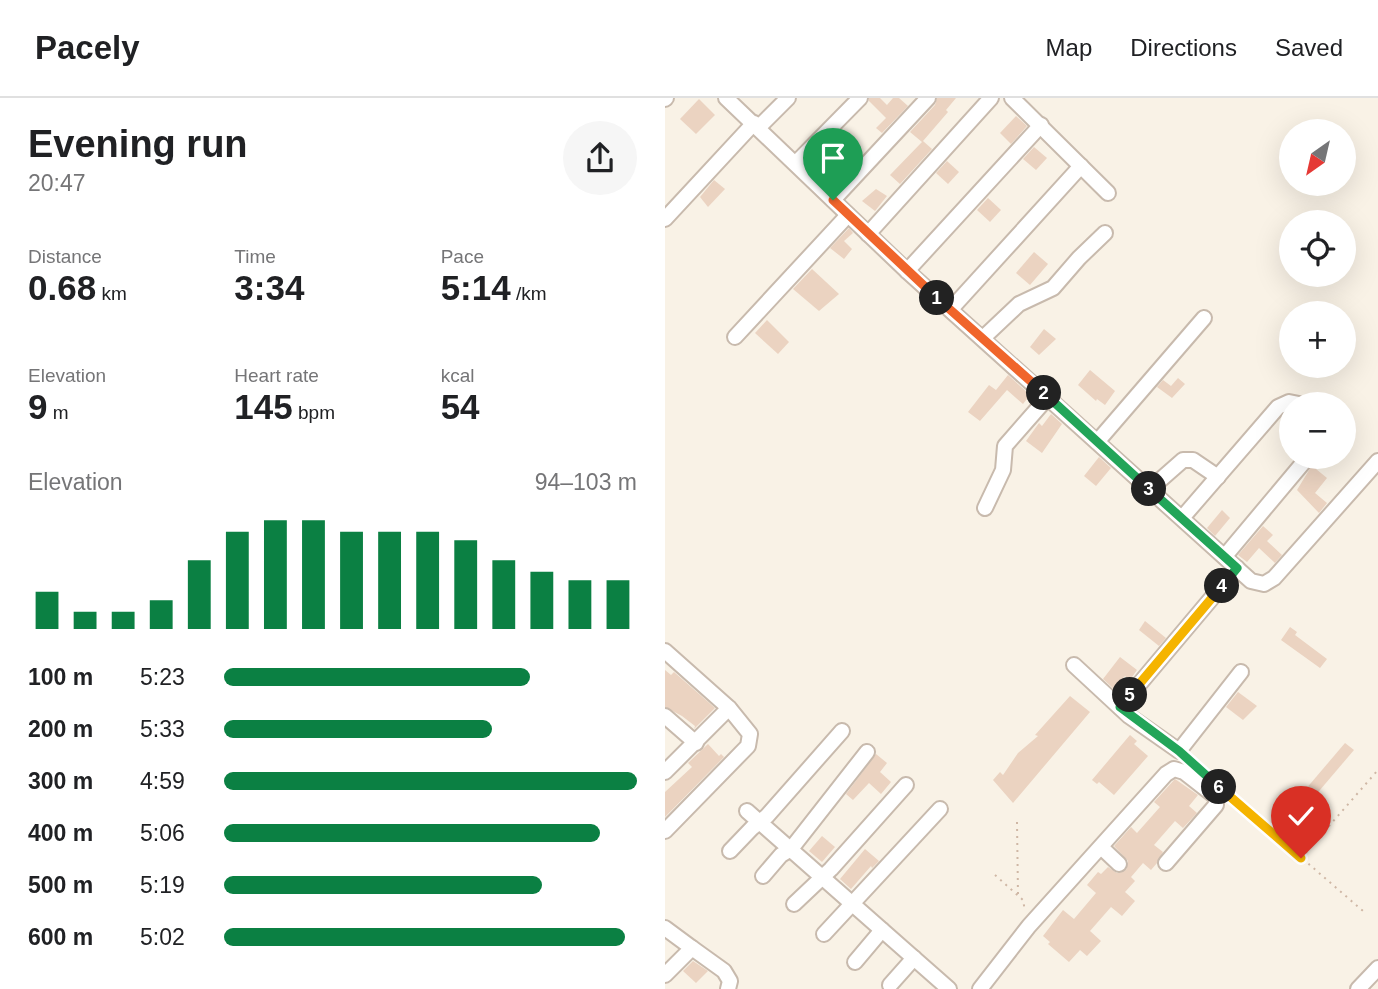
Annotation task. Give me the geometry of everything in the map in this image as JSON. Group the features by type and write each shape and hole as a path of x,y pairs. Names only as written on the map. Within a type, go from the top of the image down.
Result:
{"street":[{"path":"726,98 907,271 1237,568 1259,583 1264,584 1274,578 1378,461"},
{"path":"665,219 756,125 788,98"},
{"path":"796,163 860,98"},
{"path":"833,200 928,98"},
{"path":"868,234 991,98"},
{"path":"1012,98 1108,193"},
{"path":"907,271 1041,125"},
{"path":"950,309 1081,166"},
{"path":"734,337 848,215"},
{"path":"983,338 1019,304 1053,288 1105,233"},
{"path":"1097,442 1205,318"},
{"path":"985,508 1003,470 1005,446 1048,397"},
{"path":"1182,519 1279,406"},
{"path":"1150,489 1182,460 1193,460 1218,477"},
{"path":"1225,556 1298,469"},
{"path":"1120,707 1237,568"},
{"path":"665,652 729,708 748,729 748,746 665,831"},
{"path":"1074,666 1120,707 1179,751 1241,672"},
{"path":"665,772 729,708"},
{"path":"665,716 696,743"},
{"path":"730,851 760,822 842,731"},
{"path":"763,876 781,855 791,849 867,752"},
{"path":"980,989 1029,926 1166,774 1174,769 1184,772 1216,797 1216,805 1166,863"},
{"path":"794,904 906,785"},
{"path":"824,934 940,809"},
{"path":"747,811 949,989"},
{"path":"1101,846 1119,864"},
{"path":"665,928 728,976 728,989"},
{"path":"855,962 882,930"},
{"path":"665,975 692,948"},
{"path":"890,985 914,958"},
{"path":"1358,989 1378,968"}],"path":[{"path":"1301,858 1378,769"},
{"path":"1228,795 1363,911"},
{"path":"1017,822 1018,896"},
{"path":"995,875 1018,896 1025,906 1024,912"}],"building":[{"path":"869,98 880,98 887,105 893,98 899,98 908,106 882,133 876,128 886,118"},
{"path":"937,98 956,98 946,110 948,112 923,141 932,149 900,184 890,175 922,142 910,132 935,105"},
{"path":"699,99 715,115 696,134 680,119"},
{"path":"1016,116 1027,126 1011,144 1000,133"},
{"path":"1034,147 1047,158 1036,170 1023,159"},
{"path":"947,161 959,172 948,184 936,173"},
{"path":"714,180 725,189 708,207 700,197"},
{"path":"876,189 887,196 875,211 862,201"},
{"path":"988,198 1001,210 990,222 977,210"},
{"path":"849,228 853,233 844,241 852,249 844,259 830,248"},
{"path":"1034,252 1048,264 1030,285 1016,273"},
{"path":"812,269 839,294 819,311 793,289"},
{"path":"767,320 789,342 778,354 755,333"},
{"path":"1044,329 1056,339 1039,355 1030,347"},
{"path":"1090,370 1115,391 1105,405 1097,399 1096,401 1078,385"},
{"path":"1008,375 1030,395 1023,404 1007,390 980,421 968,412 989,385 996,390"},
{"path":"1178,378 1185,384 1172,398 1157,387 1163,380 1171,386"},
{"path":"1051,414 1062,424 1042,453 1026,441 1039,423 1042,426"},
{"path":"1099,457 1111,468 1096,486 1084,476"},
{"path":"1310,469 1316,469 1327,478 1315,493 1327,503 1319,513 1297,490"},
{"path":"1222,510 1230,518 1215,536 1207,528"},
{"path":"1263,526 1273,535 1267,541 1282,555 1275,563 1259,548 1247,562 1238,555"},
{"path":"1145,621 1166,638 1159,646 1139,630"},
{"path":"1290,627 1297,632 1295,635 1327,659 1320,668 1281,640"},
{"path":"1120,657 1137,670 1130,680 1125,676 1114,689 1103,679"},
{"path":"665,670 671,675 674,672 715,708 694,729 695,726 682,716 665,707"},
{"path":"1238,692 1257,706 1243,720 1226,707"},
{"path":"1070,696 1090,712 1013,803 993,780 1000,772 1003,775 1018,753 1038,736 1035,735"},
{"path":"1130,735 1137,741 1134,744 1148,756 1114,795 1099,782 1097,784 1092,780"},
{"path":"1345,743 1354,750 1314,797 1305,790"},
{"path":"708,744 719,756 721,754 724,757 665,817 665,792 692,767 688,763"},
{"path":"876,754 887,763 880,772 891,782 881,794 869,783 853,800 846,794"},
{"path":"1175,779 1198,795 1189,806 1197,813 1183,828 1175,821 1154,845 1163,852 1157,863 1151,870 1143,863 1131,877 1135,881 1125,892 1135,901 1122,916 1111,907 1090,931 1101,941 1087,956 1080,950 1069,962 1048,944 1050,942 1043,936 1063,910 1074,919 1096,893 1087,885 1098,872 1101,874 1108,867 1117,873 1126,870 1128,861 1114,846 1131,827 1137,833 1160,807 1154,802"},
{"path":"822,836 835,847 822,862 809,851"},
{"path":"865,849 879,861 872,868 871,866 851,889 840,879"},
{"path":"693,961 708,971 696,983 683,971"}],"route":[{"path":"833,200 907,271 1237,568 1120,707 1179,751 1301,858"}]}
